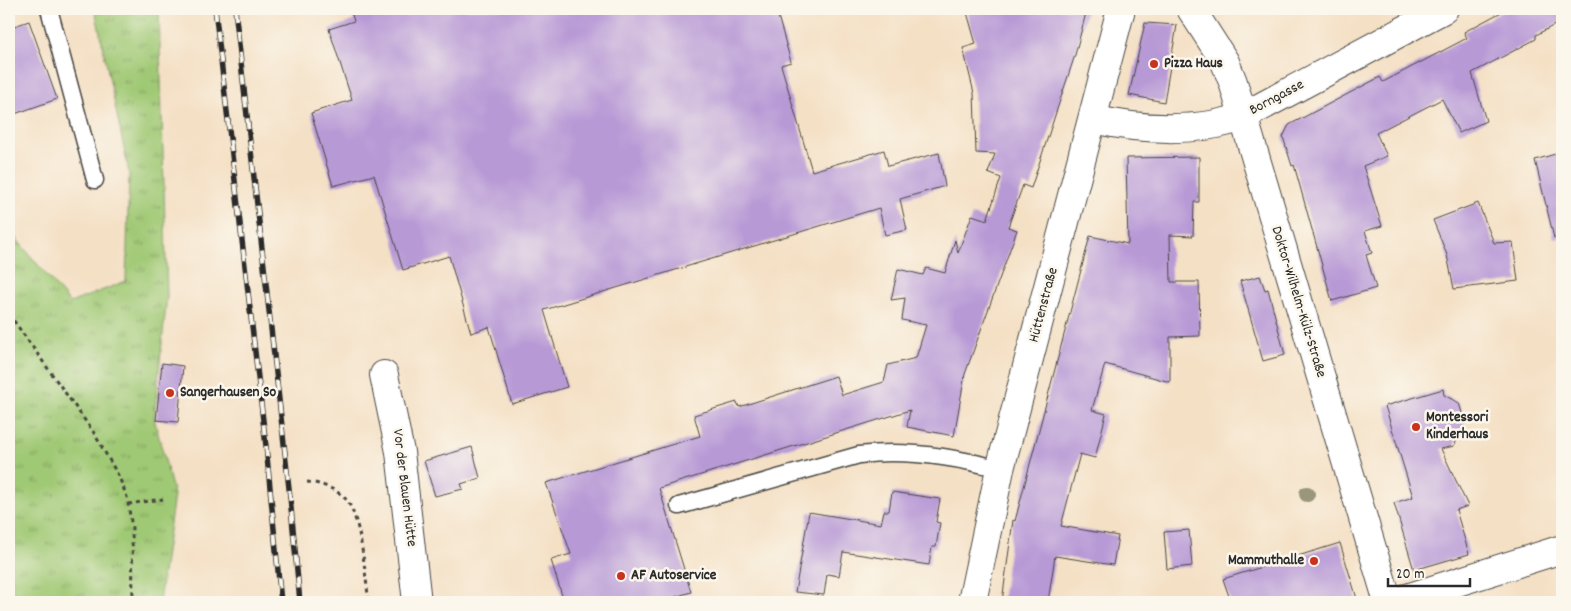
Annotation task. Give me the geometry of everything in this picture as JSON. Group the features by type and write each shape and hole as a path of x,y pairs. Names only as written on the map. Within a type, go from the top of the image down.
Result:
{"street":[{"name":"Hüttenstraße","path":"972,602 1000,468 1121,9"},
{"name":"Doktor-Wilhelm-Külz-Straße","path":"1191,9 1225,62 1233,82 1388,602"},
{"name":"Borngasse","path":"1093,119 1142,127 1211,125 1242,117 1444,9"},
{"name":"Vor der Blauen Hütte","path":"384,375 400,452 417,602"},
{"path":"1394,602 1562,549"}],"lane":[{"path":"49,9 95,180"},
{"path":"680,506 859,455 887,451 974,462 1000,468"}],"path":[{"path":"9,314 103,447 119,477 128,504 134,547 132,602"},
{"path":"307,482 332,489 348,502 357,529 369,602"},
{"path":"128,504 163,499"}],"green space":[{"path":"95,9 159,9 167,296 154,418 174,495 159,602 9,602 9,230 70,303 126,281 129,173"}],"building":[{"path":"350,9 776,9 791,62 781,65 812,171 884,150 888,166 939,153 945,186 900,199 907,230 885,235 879,208 544,310 567,387 512,404 489,327 471,333 449,256 403,270 374,175 333,186 311,113 352,100 329,29 354,21"},
{"path":"966,9 1087,9 1075,55 1031,188 1023,185 1008,227 1017,230 965,374 954,436 907,427 910,410 659,488 691,592 659,602 564,602 551,560 571,554 546,483 700,436 694,415 737,402 739,407 836,376 842,395 884,382 888,365 916,358 926,325 902,320 905,298 891,300 898,269 923,275 926,268 945,273 955,240 958,253 972,215 987,220 1001,178 988,173 995,154 976,153 974,93 963,48 976,44"},
{"path":"1507,9 1562,9 1562,21 1536,35 1536,39 1472,73 1486,121 1459,133 1442,99 1376,133 1387,156 1363,166 1382,226 1365,231 1372,253 1366,255 1376,288 1332,301 1294,165 1292,166 1283,137 1289,125 1380,77 1383,82 1467,38 1464,32"},
{"path":"29,21 57,99 9,116 9,28"},
{"name":"Pizza Haus","path":"1145,23 1177,25 1164,102 1129,95"},
{"path":"1562,152 1562,237 1554,238 1535,160"},
{"path":"1199,157 1199,202 1194,202 1193,236 1170,235 1171,282 1199,282 1200,336 1170,337 1170,382 1105,364 1092,410 1106,414 1095,458 1080,454 1061,526 1118,536 1113,565 1055,556 1048,602 1002,602 1013,520 1015,521 1090,236 1128,244 1126,158"},
{"path":"1478,203 1494,243 1513,242 1518,281 1454,289 1447,255 1433,220"},
{"path":"1260,276 1265,290 1268,289 1285,355 1263,361 1240,281"},
{"name":"Sangerhausen So","path":"162,363 183,366 178,422 156,420"},
{"path":"1443,389 1444,395 1459,403 1465,423 1454,446 1441,449 1468,506 1456,510 1469,554 1414,570 1394,503 1413,497 1385,406"},
{"path":"472,447 480,478 461,484 463,489 435,496 424,461"},
{"path":"892,492 940,499 936,522 940,523 936,547 932,547 929,565 843,552 839,576 827,574 824,595 795,592 809,512 881,524 884,511 889,511"},
{"path":"1189,530 1192,566 1167,569 1164,532"},
{"name":"Mammuthalle","path":"1340,543 1358,602 1231,602 1223,579"}],"railway":[{"path":"215,9 266,446 281,602"},
{"path":"235,9 290,497 300,602"}],"place":[{"name":"Pizza Haus","path":"1154,64"},
{"name":"Sangerhausen So","path":"170,393"},
{"name":"Montessori Kinderhaus","path":"1416,427"},
{"name":"Mammuthalle","path":"1314,561"},
{"name":"AF Autoservice","path":"621,576"}]}
